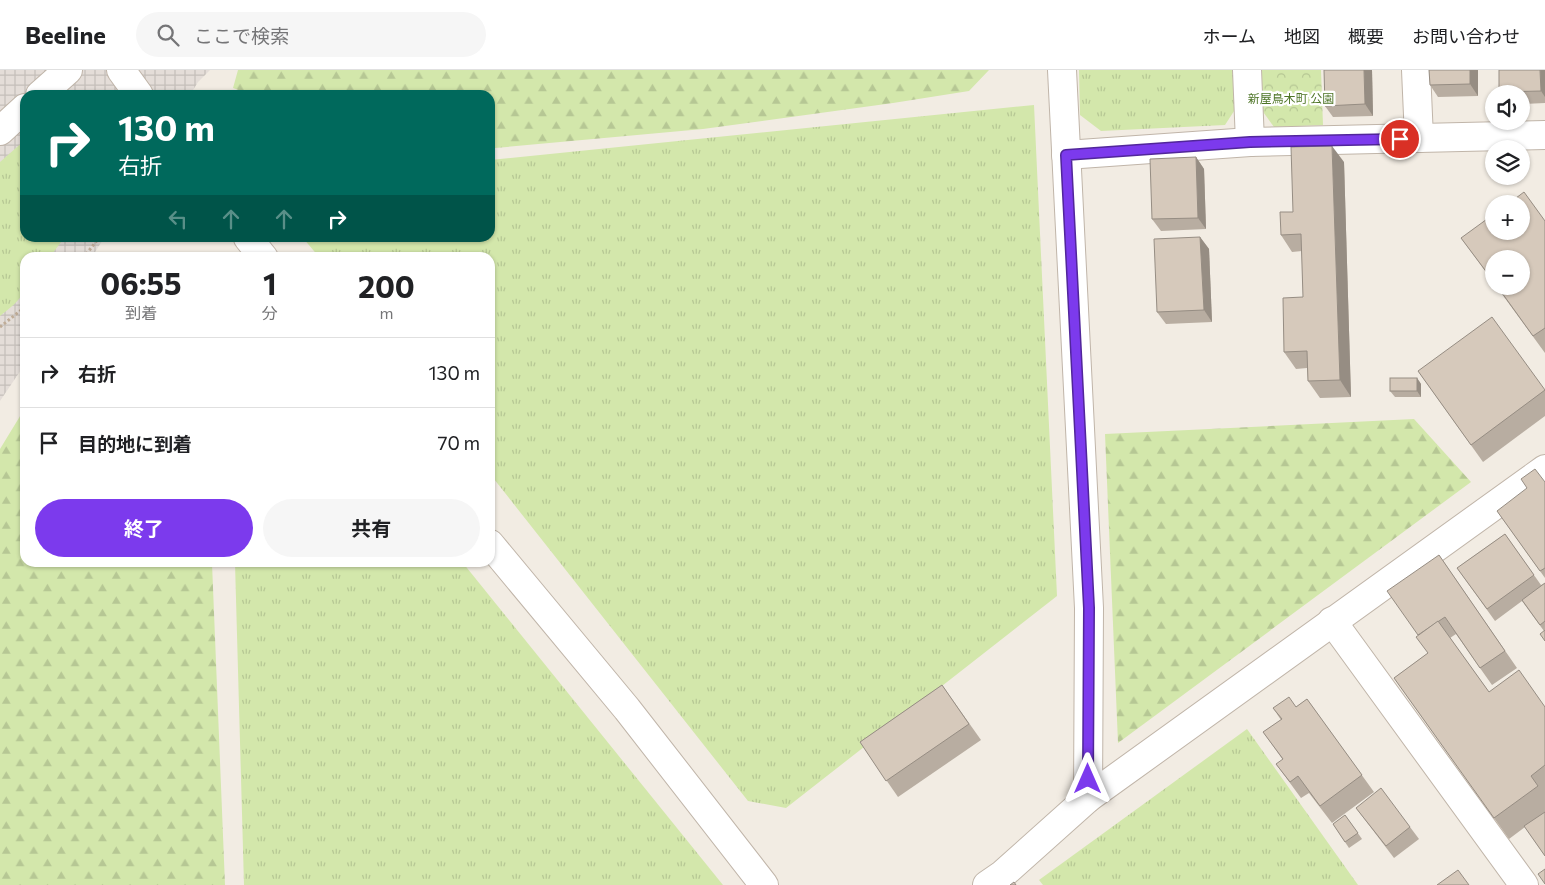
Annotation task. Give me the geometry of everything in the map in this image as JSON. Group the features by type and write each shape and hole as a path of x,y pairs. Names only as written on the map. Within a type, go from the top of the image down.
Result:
{"street":[{"path":"46,90 68,70"},
{"path":"121,70 135,90"},
{"path":"1062,70 1089,608 1088,798"},
{"path":"1247,70 1250,142"},
{"path":"1416,70 1419,138"},
{"path":"0,131 20,113"},
{"path":"1066,155 1250,142 1545,135"},
{"path":"251,242 259,252"},
{"path":"987,885 1003,874 1088,798 1545,469"},
{"path":"495,550 627,709 764,885"},
{"path":"1332,621 1524,885"}],"path":[{"path":"88,252 96,242"},
{"path":"0,327 20,311"}],"shaded area":[{"path":"0,70 210,70 193,90 20,90 20,242 101,242 95,252 20,252 20,371 0,401"}],"green space":[{"path":"238,70 989,70 969,91 893,103 703,129 495,148 495,90 238,90 233,88"},
{"path":"1079,70 1234,70 1236,108 1225,125 1101,131 1080,115"},
{"name":"新屋鳥木町 公園","path":"1259,70 1321,70 1323,125 1274,127 1261,109"},
{"path":"1034,105 1057,596 786,808 748,801 495,480 495,252 315,252 306,242 495,242 495,159"},
{"path":"20,144 20,242 61,242 54,252 20,252 20,298 0,316 0,162"},
{"path":"20,416 20,567 212,567 225,885 0,885 0,449"},
{"path":"1414,419 1471,482 1118,743 1105,434"},
{"path":"235,567 466,567 723,885 244,885"},
{"path":"1247,729 1358,885 1043,885 1039,880"}],"building":[{"path":"1324,70 1364,70 1365,104 1325,106"},
{"path":"1429,70 1470,70 1470,84 1430,85"},
{"path":"1499,70 1540,70 1541,91 1530,91 1530,85 1499,85"},
{"path":"1332,146 1340,380 1308,381 1307,351 1284,352 1283,298 1303,297 1301,234 1281,235 1280,212 1293,212 1291,147"},
{"path":"1196,157 1198,218 1152,219 1150,159"},
{"path":"1530,200 1545,221 1545,328 1533,336 1503,295 1530,295 1530,250 1485,250 1485,270 1461,238 1485,221 1485,240 1530,240"},
{"path":"1200,237 1204,310 1157,312 1154,239"},
{"path":"1492,317 1545,390 1471,445 1418,371"},
{"path":"1390,378 1417,378 1417,391 1390,391"},
{"path":"1535,469 1545,482 1545,568 1540,571 1497,511 1527,488 1521,479"},
{"path":"1505,534 1534,575 1487,609 1457,568"},
{"path":"1439,555 1505,651 1480,668 1445,617 1418,635 1387,591"},
{"path":"1545,583 1545,621 1540,625 1522,600"},
{"path":"1438,621 1489,692 1519,670 1545,707 1545,765 1531,776 1538,786 1494,818 1394,678 1428,653 1416,637"},
{"path":"1545,630 1545,641 1540,634"},
{"path":"942,685 969,724 886,781 860,742"},
{"path":"1289,697 1296,707 1307,699 1362,775 1320,806 1298,776 1290,782 1276,764 1283,759 1263,732 1282,719 1273,708"},
{"path":"1381,788 1410,827 1386,846 1356,808"},
{"path":"1545,812 1545,856 1524,826"},
{"path":"1345,815 1358,833 1345,842 1333,824"},
{"path":"1545,869 1545,884 1538,874"},
{"path":"1458,870 1469,885 1437,885"}],"route":[{"path":"1088,779 1089,608 1066,155 1250,142 1400,139"}]}
